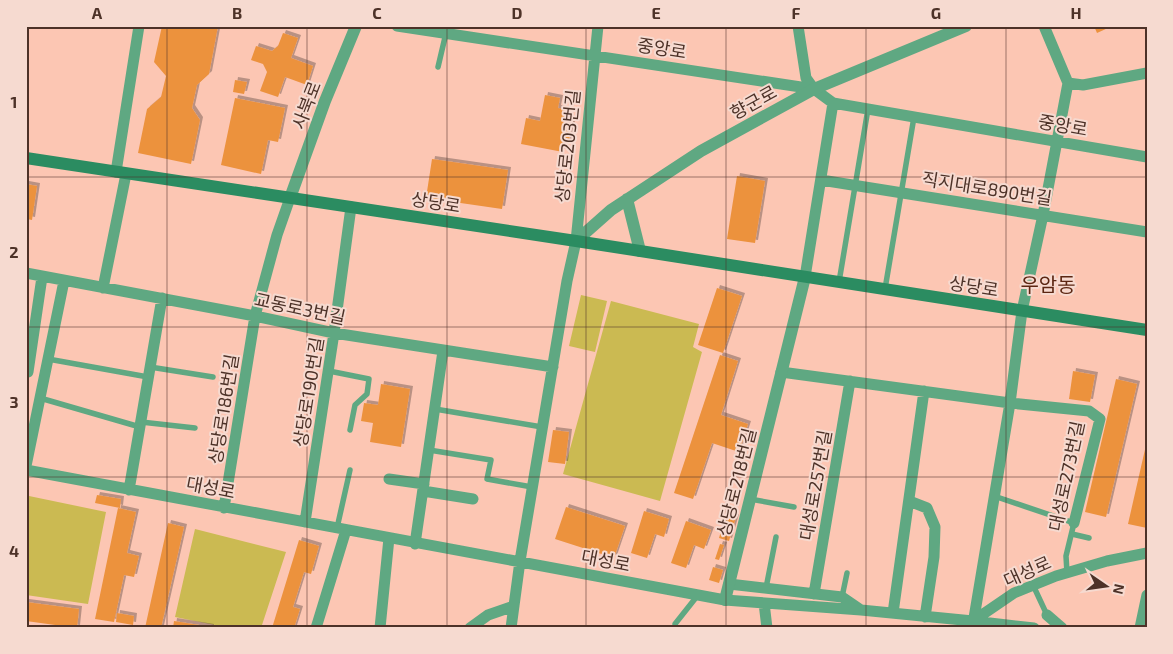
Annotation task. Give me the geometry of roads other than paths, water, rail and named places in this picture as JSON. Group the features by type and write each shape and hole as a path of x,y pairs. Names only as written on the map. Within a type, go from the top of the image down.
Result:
{"main road":[{"name":"상당로","path":"26,158 1147,330"}],"street":[{"path":"102,288 121,173 139,26"},
{"name":"사북로","path":"290,198 325,101 356,26"},
{"name":"중앙로","path":"397,26 814,89 833,103 1147,157"},
{"name":"상당로203번길","path":"512,627 520,561 542,426 576,241 598,26"},
{"path":"798,26 806,78 814,89"},
{"name":"향군로","path":"576,241 611,210 701,151 814,89 966,26"},
{"path":"1034,628 973,624 1010,403 1022,311 1044,215 1068,83 1044,26"},
{"path":"1068,83 1083,85 1147,73"},
{"path":"805,277 833,103"},
{"name":"직지대로890번길","path":"821,180 1147,232"},
{"name":"상당로186번길","path":"224,508 256,316 277,235 290,198"},
{"path":"627,199 640,251"},
{"name":"상당로190번길","path":"305,522 329,371 351,207"},
{"name":"교동로3번길","path":"26,273 256,316 334,333 553,367"},
{"path":"26,466 40,398 37,373 42,277"},
{"name":"상당로218번길","path":"726,600 805,277"},
{"path":"37,373 48,359 64,281"},
{"path":"129,490 162,298"},
{"path":"415,544 443,351"},
{"path":"781,372 1010,403"},
{"name":"대성로257번길","path":"814,594 850,381"},
{"path":"893,614 924,391"},
{"name":"대성로273번길","path":"1010,403 1089,410 1100,419 1073,529"},
{"name":"대성로","path":"26,470 415,544 520,561 726,600 861,610 919,620 973,624 1014,593 1033,585 1067,572 1147,553"},
{"path":"389,479 473,499"},
{"path":"909,501 927,508 935,527 934,557 919,620"},
{"path":"316,628 341,529"},
{"path":"380,628 390,538"},
{"path":"729,584 842,597 861,610"},
{"path":"1140,628 1147,595"},
{"path":"764,603 767,628"},
{"path":"470,628 488,615 514,606"},
{"path":"1047,615 1062,628"}],"lane":[{"path":"438,68 446,33"},
{"path":"839,282 868,109"},
{"path":"885,289 914,117"},
{"path":"48,359 106,369 213,377"},
{"path":"329,371 369,379 367,394 355,404 350,430"},
{"path":"40,398 95,414 140,424 195,428"},
{"path":"435,409 542,426"},
{"path":"429,450 491,460 487,479 532,487"},
{"path":"341,529 350,470"},
{"path":"994,496 1073,529 1089,538"},
{"path":"750,499 794,508"},
{"name":"대성로273번길","path":"1067,572 1066,556 1073,529"},
{"path":"766,588 776,537"},
{"path":"842,597 847,573"},
{"path":"1033,585 1047,615"},
{"path":"676,628 675,624 698,595"}],"district":[{"name":"우암동","path":"1048,284"}]}
